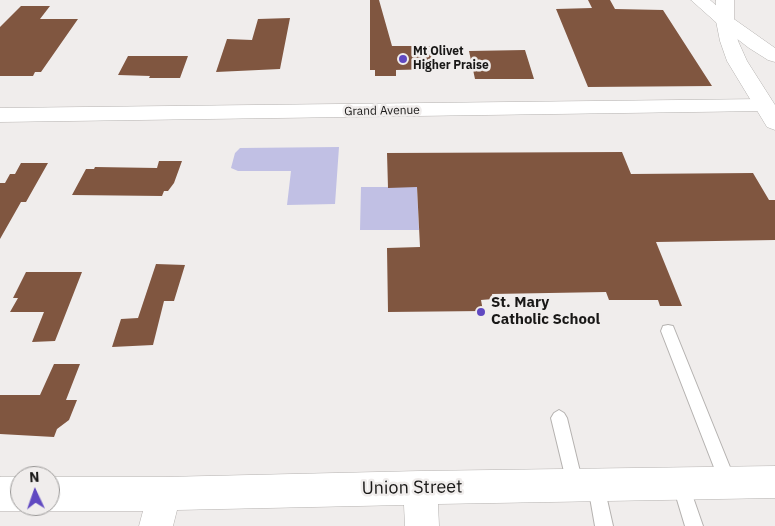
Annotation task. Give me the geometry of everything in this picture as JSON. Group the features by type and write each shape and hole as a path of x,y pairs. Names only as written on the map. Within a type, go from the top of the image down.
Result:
{"main road":[{"path":"700,0 725,21 775,56"},
{"path":"724,0 729,42 737,61 763,106 775,122"}],"street":[{"name":"Grand Avenue","path":"0,116 763,106"},
{"name":"Union Street","path":"60,494 164,494 420,487 775,482"},
{"path":"420,487 422,526"},
{"path":"156,526 164,494"}],"lane":[{"path":"668,331 728,482"},
{"path":"559,418 604,526"},
{"path":"680,483 694,526"}],"shaded area":[{"path":"339,147 335,204 287,205 291,171 238,171 231,168 235,153 240,148"},
{"path":"361,187 417,187 419,230 360,230"}],"building":[{"name":"Mt Olivet Higher Praise","path":"370,0 379,0 392,46 434,46 437,69 396,70 396,76 375,76 375,70 370,70"},
{"path":"588,0 610,0 615,9 663,10 712,86 588,87 556,9 592,8"},
{"path":"21,6 50,6 40,19 78,19 41,72 35,72 33,76 0,76 0,27"},
{"path":"290,18 280,69 216,72 227,39 252,40 258,19"},
{"path":"525,50 534,79 475,79 469,51"},
{"path":"128,56 188,56 180,78 149,78 150,76 118,75"},
{"path":"622,152 631,174 753,173 769,200 775,200 775,240 656,242 682,306 660,306 658,300 609,300 606,292 492,294 493,299 481,300 483,311 388,312 387,248 420,247 417,187 388,188 387,153"},
{"path":"159,161 182,161 174,183 168,191 164,191 162,196 72,195 86,169 94,169 95,167 157,168"},
{"path":"21,163 48,163 26,202 21,202 0,239 0,183 5,183 10,174 15,174"},
{"path":"156,264 185,265 174,301 164,301 153,345 112,347 121,319 138,318"},
{"path":"26,272 82,272 55,341 32,342 44,312 10,312 18,298 13,298"},
{"path":"54,364 80,364 66,400 77,400 69,420 57,429 54,437 0,434 0,395 40,395"}],"place":[{"name":"Mt Olivet Higher Praise","path":"403,59"},
{"name":"St. Mary Catholic School","path":"481,312"}]}
